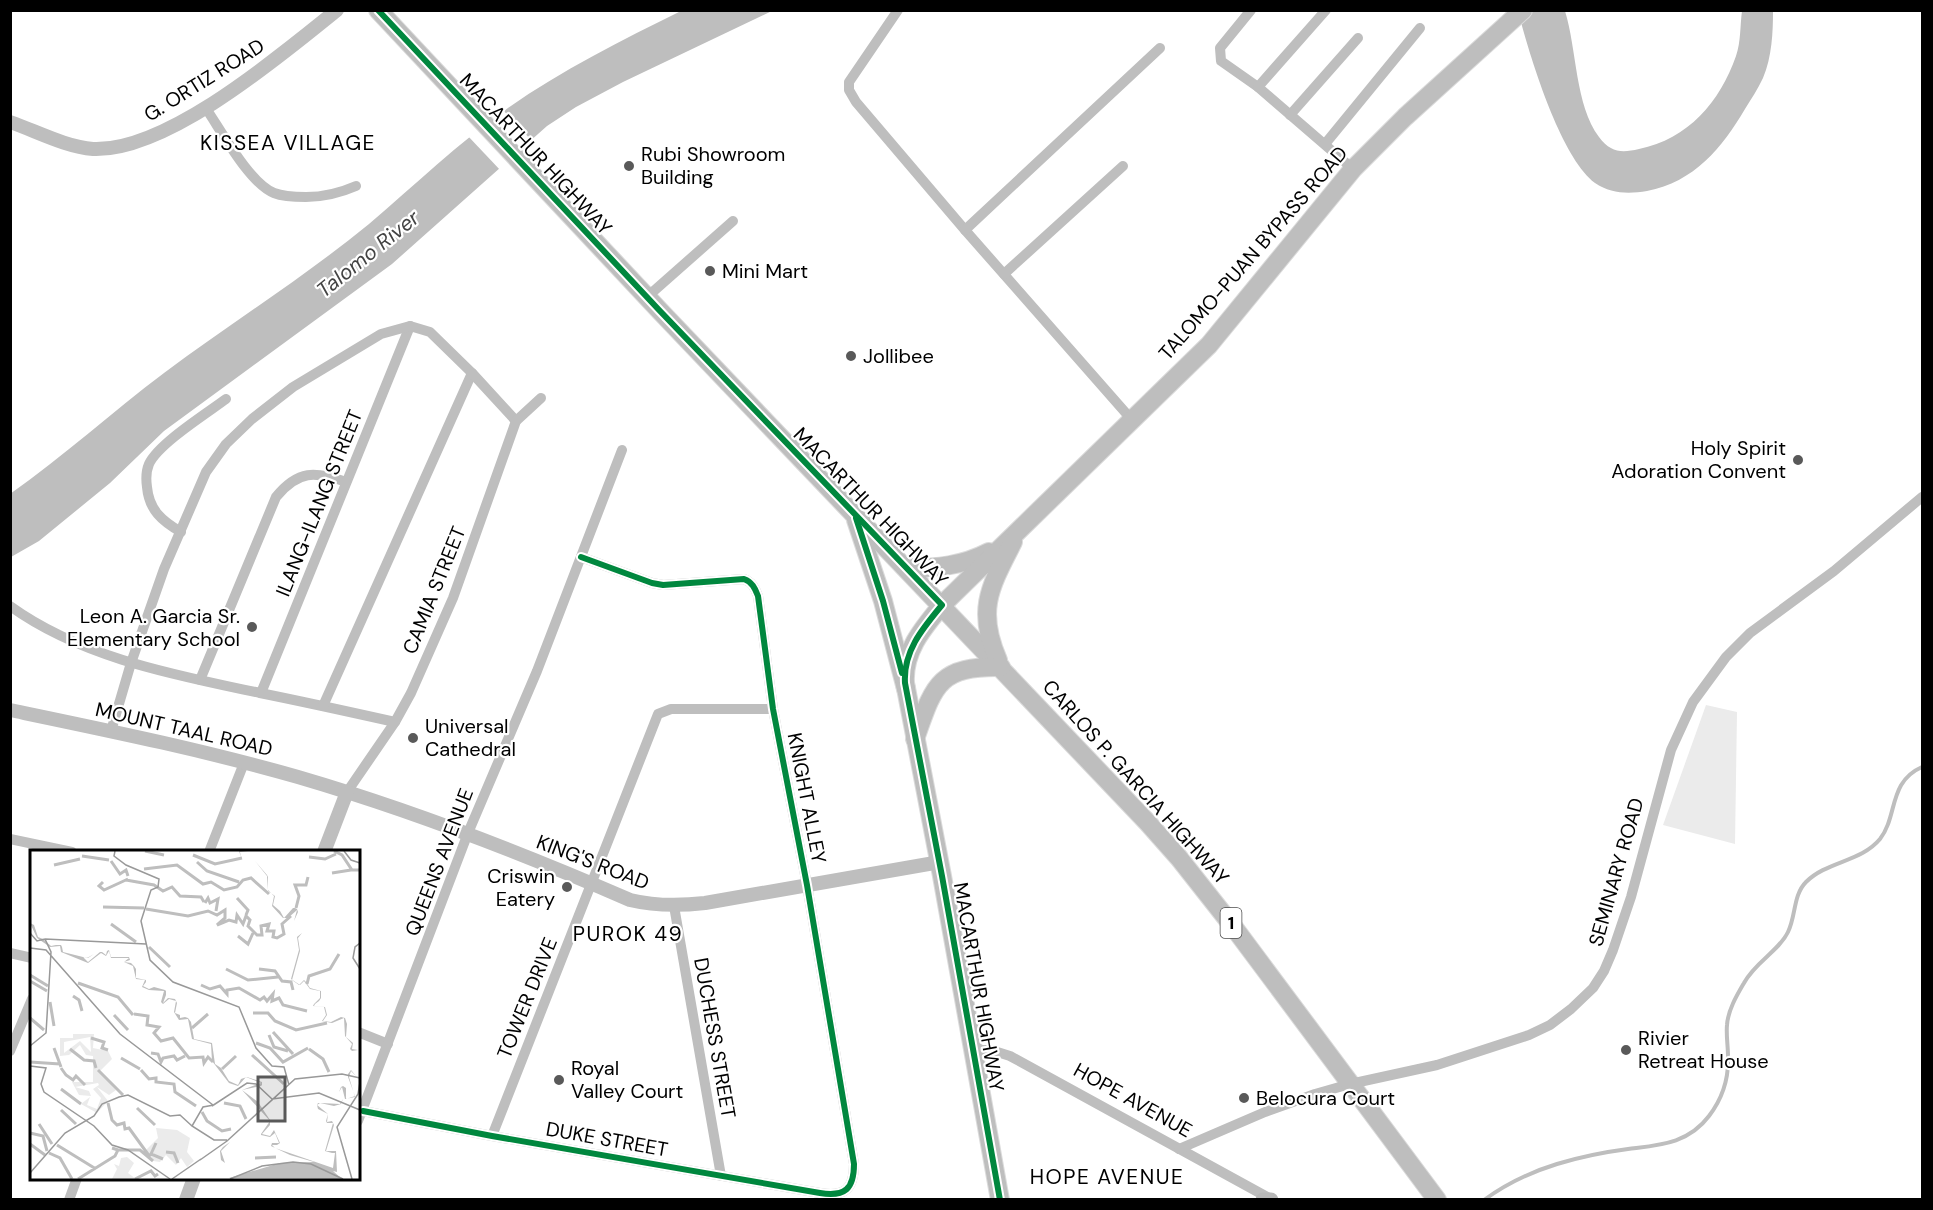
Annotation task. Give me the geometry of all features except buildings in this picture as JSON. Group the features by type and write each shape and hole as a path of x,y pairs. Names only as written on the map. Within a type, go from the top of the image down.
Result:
{"main road":[{"name":"MACARTHUR HIGHWAY","path":"378,10 647,297 942,605 921,631 909,652 905,671 906,689 940,862 1000,1200"},
{"name":"TALOMO-PUAN BYPASS ROAD","path":"942,605 1209,345 1353,169 1405,117 1523,10"},
{"path":"854,512 883,601 906,689"},
{"path":"915,739 930,699 943,680 954,672 966,669 1001,667 988,634 987,607 995,579 1021,527"},
{"path":"907,568 955,565 1002,546"},
{"name":"CARLOS P. GARCIA HIGHWAY","path":"942,605 1179,858 1235,929 1437,1200"}],"street":[{"name":"G. ORTIZ ROAD","path":"10,122 74,145 105,149 126,146 153,136 205,107 259,72 337,10"},
{"path":"898,10 853,75 849,82 849,90 856,102 965,230 1132,420"},
{"path":"1251,10 1220,48 1221,62 1258,87 1353,169"},
{"path":"1258,87 1326,10"},
{"path":"1325,144 1420,28"},
{"path":"1290,115 1358,38"},
{"path":"965,230 1160,48"},
{"path":"205,107 255,179 273,192 286,196 315,197 356,186"},
{"path":"1004,274 1123,166"},
{"path":"647,297 733,221"},
{"path":"111,731 131,663 164,569 206,472 226,444 252,419 293,387 366,342 388,332 410,326 430,332 516,421"},
{"name":"ILANG-ILANG STREET","path":"261,693 410,326"},
{"path":"323,706 472,373"},
{"name":"CAMIA STREET","path":"347,792 395,722 415,684 453,598 516,421 541,398"},
{"path":"181,532 164,522 154,512 147,489 149,464 164,446 226,399"},
{"name":"QUEENS AVENUE","path":"361,1116 468,833 537,671 622,450"},
{"path":"200,680 276,497 287,483 315,474 327,475 346,482"},
{"name":"SEMINARY ROAD","path":"1179,1149 1266,1112 1350,1084 1437,1065 1529,1035 1557,1020 1593,988 1604,971 1619,934 1671,750 1693,702 1725,657 1750,633 1834,571 1923,497"},
{"name":"KNIGHT ALLEY","path":"581,557 663,585 738,579 749,581 758,596 773,709 807,885 854,1164 854,1176 851,1185 845,1191"},
{"path":"10,606 33,623 131,663 395,722"},
{"name":"TOWER DRIVE","path":"492,1136 592,884 650,728 658,714 671,709 773,709"},
{"name":"MOUNT TAAL ROAD","path":"10,710 111,731 244,763 347,792"},
{"path":"210,850 244,763"},
{"path":"325,850 347,792"},
{"name":"KING'S ROAD","path":"347,792 468,833 630,900 658,906 705,903 940,862"},
{"path":"10,839 62,850"},
{"name":"DUCHESS STREET","path":"674,906 721,1176"},
{"path":"10,953 30,958"},
{"path":"10,1051 30,1004"},
{"path":"360,1033 388,1044"},
{"name":"HOPE AVENUE","path":"974,1050 991,1050 1010,1056 1267,1199"},
{"name":"DUKE STREET","path":"361,1116 492,1136 829,1194 845,1191"},
{"path":"69,1200 77,1180"},
{"path":"186,1200 194,1180"}],"shaded area":[{"path":"1706,705 1737,712 1735,844 1663,825"}],"water":[{"name":"Talomo River","path":"681,11 772,11 623,82 576,107 547,126 392,264 164,431 110,483 39,541 11,557 10,494 50,465 164,373 344,244 454,150 508,108 571,68"},
{"path":"1518,11 1565,11 1581,93 1591,124 1603,142 1612,149 1622,151 1657,144 1673,137 1700,116 1721,89 1738,51 1742,11 1773,11 1770,53 1763,78 1754,94 1727,137 1705,161 1679,180 1664,186 1640,192 1620,192 1595,183 1582,170 1570,151 1547,103"}],"pier":[{"path":"502,109 534,143 502,172 467,135"}],"waterway":[{"path":"1484,1200 1510,1184 1547,1167 1592,1155 1672,1142 1701,1125 1718,1103 1724,1088 1728,1064 1727,1025 1733,1003 1754,969 1784,939 1802,887 1814,875 1872,847 1886,830 1895,800 1904,781 1911,773 1922,767"}],"cycle path":[{"path":"378,10 660,311 942,605 921,631 911,650 905,671 905,683 1000,1200"},
{"path":"856,518 883,601 902,673"},
{"path":"363,1111 492,1136 820,1193 842,1192 852,1180 854,1164 807,885 773,709 757,593 744,579 663,585 652,583 581,557"}],"place":[{"name":"Rubi Showroom Building","path":"629,166"},
{"name":"Mini Mart","path":"710,271"},
{"name":"Jollibee","path":"851,356"},
{"name":"Holy Spirit Adoration Convent","path":"1798,460"},
{"name":"Leon A. Garcia Sr. Elementary School","path":"252,627"},
{"name":"Universal Cathedral","path":"413,738"},
{"name":"Criswin Eatery","path":"567,887"},
{"name":"Rivier Retreat House","path":"1626,1050"},
{"name":"Royal Valley Court","path":"559,1080"},
{"name":"Belocura Court","path":"1244,1098"}],"district":[{"name":"KISSEA VILLAGE","path":"288,143"},
{"name":"PUROK 49","path":"628,934"},
{"name":"HOPE AVENUE","path":"1107,1177"}]}
